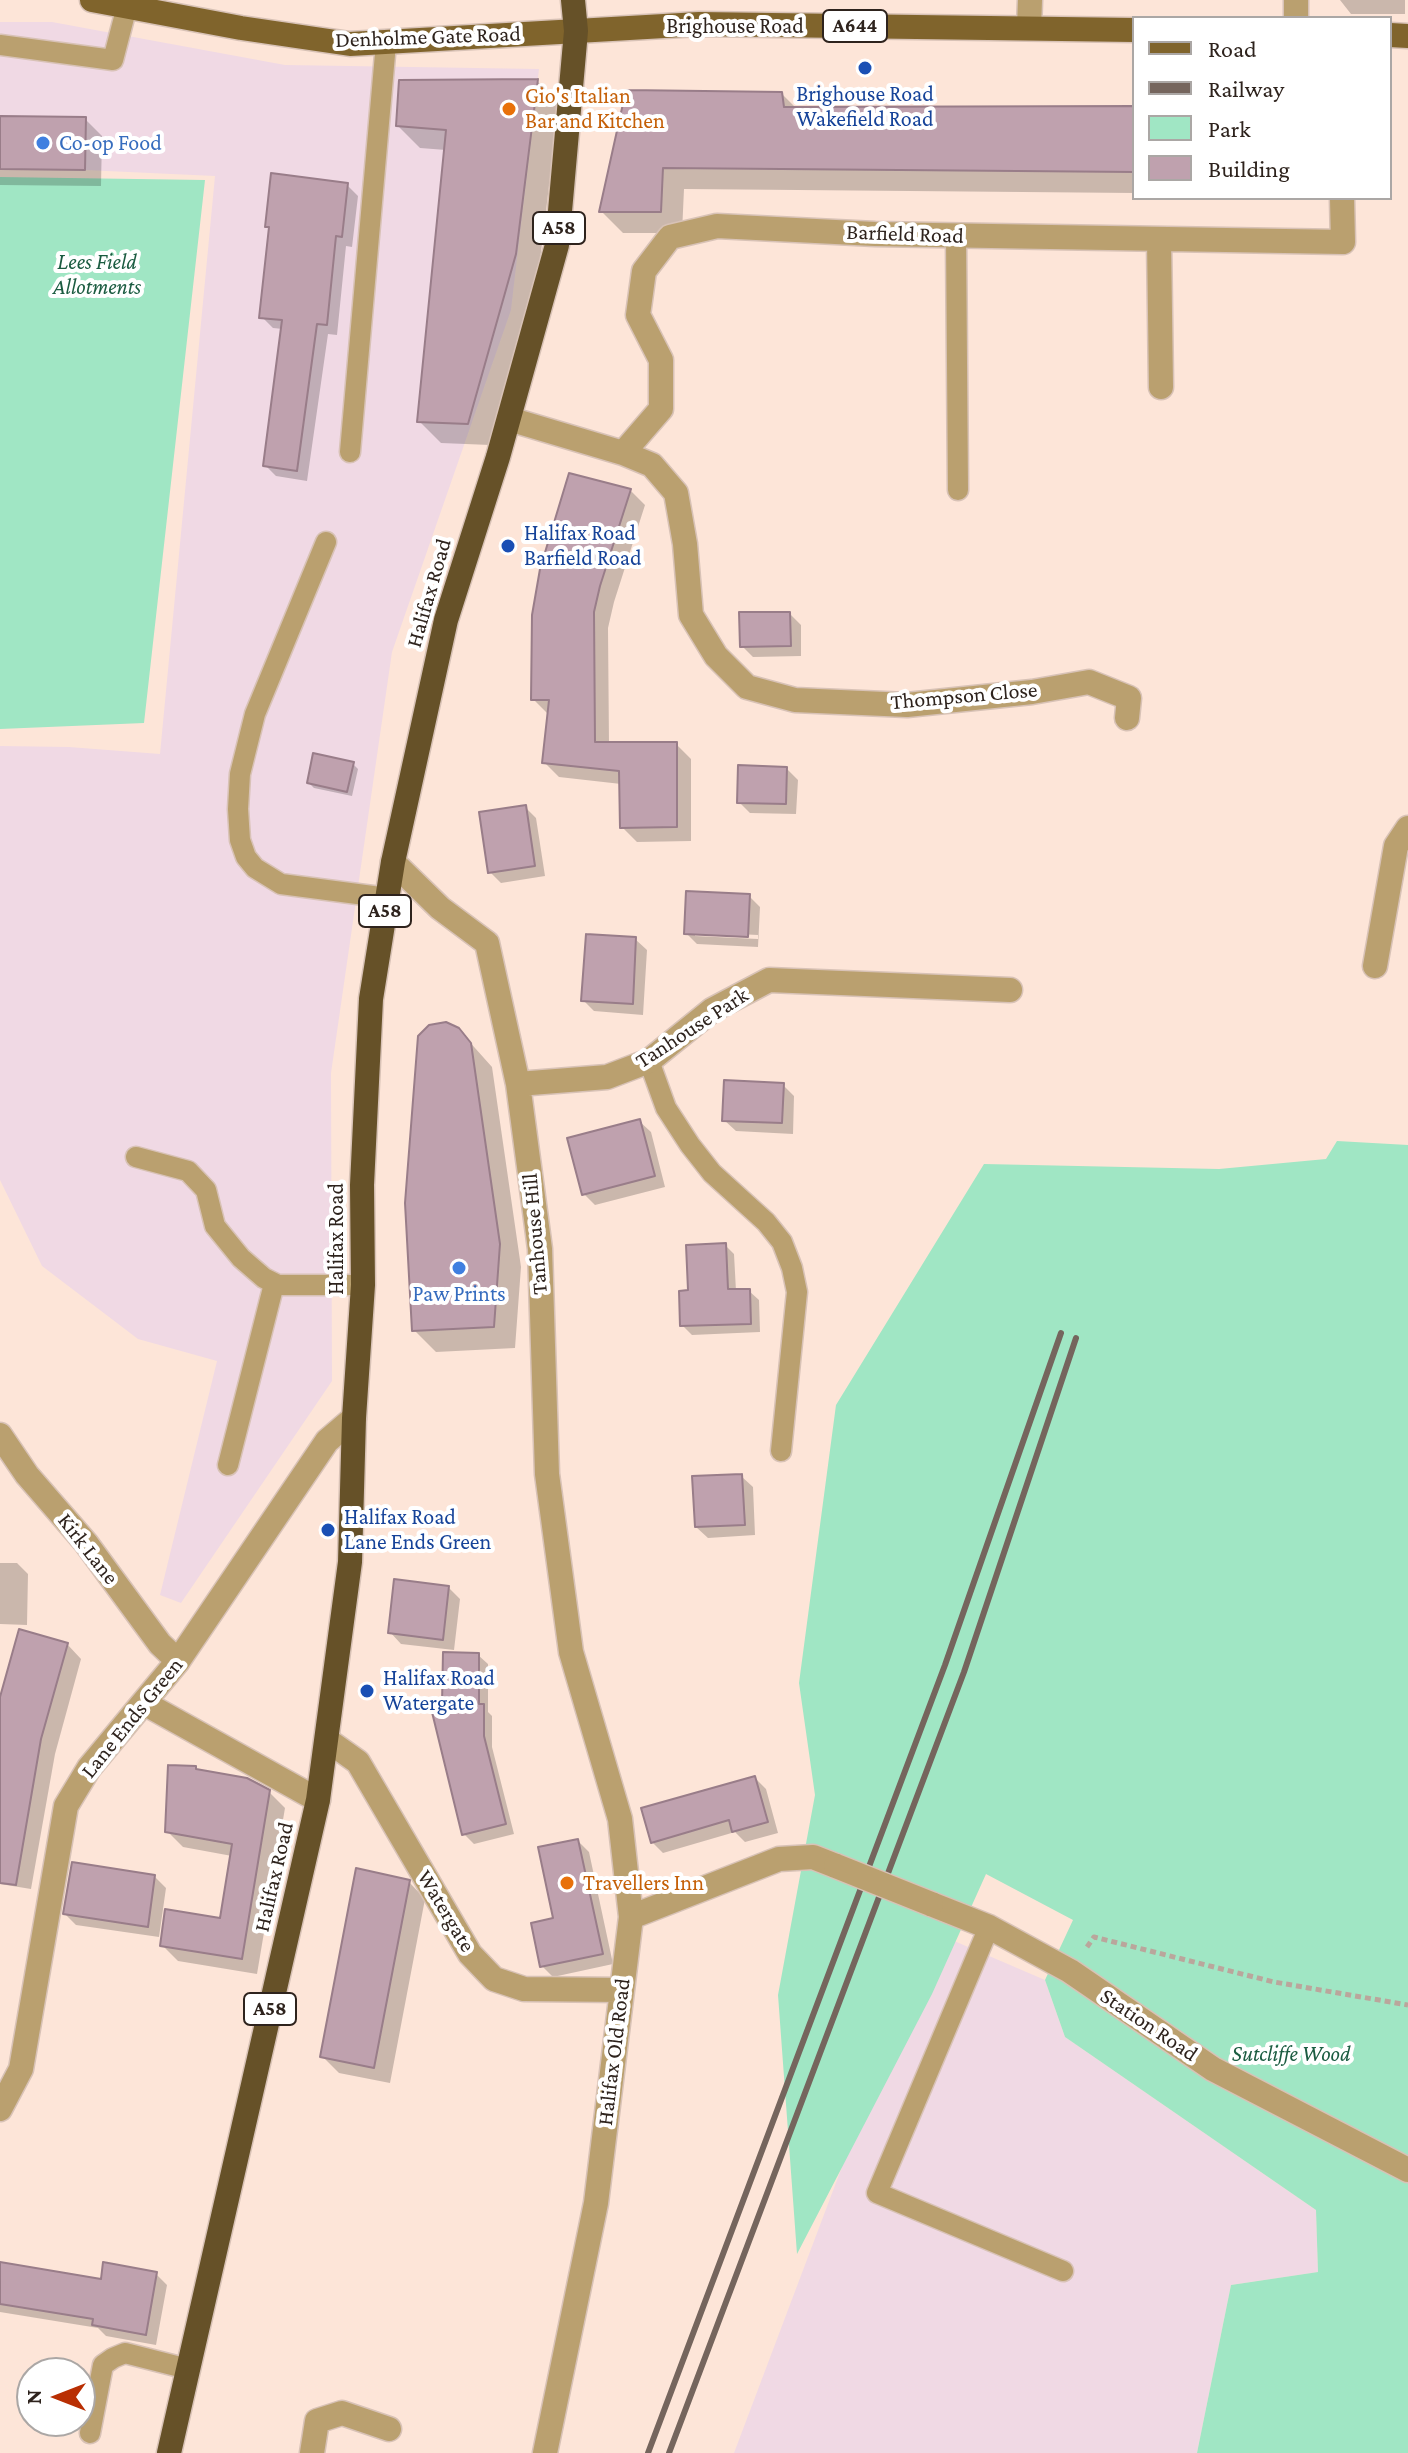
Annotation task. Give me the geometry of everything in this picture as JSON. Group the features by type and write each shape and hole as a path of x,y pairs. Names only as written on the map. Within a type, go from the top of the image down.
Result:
{"highway":[{"name":"A58","path":"573,0 576,31"},
{"name":"Halifax Road","path":"169,2453 318,1800 327,1740 350,1562 354,1418 363,1285 362,1185 371,999 393,862 446,620 509,419 557,245 576,31"}],"main road":[{"name":"Denholme Gate Road","path":"92,0 241,28 350,44 576,31"},
{"name":"Brighouse Road","path":"576,31 699,24 1132,30"}],"street":[{"path":"1029,28 1030,0"},
{"name":"Barfield Road","path":"623,453 661,409 661,360 638,315 644,271 670,237 717,226 875,234 1343,242 1342,200"},
{"path":"1159,239 1161,387"},
{"name":"Thompson Close","path":"509,419 623,453 652,465 676,493 685,544 691,615 716,656 747,687 795,700 907,705 1032,692 1089,682 1129,698 1127,718"},
{"path":"1375,966 1396,846 1408,828"},
{"name":"Tanhouse Hill","path":"393,862 440,908 487,943 518,1084 540,1249 547,1474 571,1652"},
{"name":"Tanhouse Park","path":"518,1084 607,1077 649,1061 712,1010 769,980 1010,990"},
{"name":"Lane Ends Green","path":"0,2109 21,2069 66,1806 89,1768 178,1661 327,1441 354,1418"},
{"name":"Kirk Lane","path":"0,1435 27,1475 86,1543 160,1644 178,1661"},
{"name":"Halifax Old Road","path":"545,2453 596,2203 631,1917 620,1819 571,1652"},
{"path":"144,1703 318,1800"},
{"name":"Watergate","path":"327,1740 358,1762 470,1954 494,1979 524,1989 622,1990"},
{"name":"Station Road","path":"631,1917 779,1859 813,1857 989,1927 1070,1971 1213,2069 1408,2170"},
{"path":"312,2453 317,2421 342,2413 389,2429"}],"lane":[{"path":"0,45 113,60 127,6"},
{"path":"350,452 386,43"},
{"path":"956,236 958,490"},
{"path":"326,542 255,714 240,774 240,840 246,857 255,868 281,884 388,898"},
{"path":"649,1061 666,1108 690,1145 712,1173 766,1222 782,1242 792,1268 797,1292 781,1451"},
{"path":"136,1157 188,1171 206,1190 215,1226 241,1258 274,1284 363,1285"},
{"path":"228,1465 274,1284"},
{"path":"989,1927 877,2193 1063,2271"},
{"path":"96,2402 103,2365 125,2353 188,2369"}],"path":[{"path":"1070,1971 1094,1937 1274,1982 1408,2005"}],"shaded area":[{"path":"0,22 52,22 285,65 539,69 511,310 392,652 331,1073 332,1381 181,1603 160,1595 217,1361 138,1339 42,1266 0,1180 0,746 69,747 160,754 215,176 0,169"},
{"path":"931,1931 1045,1980 1065,2037 1316,2210 1318,2272 1231,2285 1197,2453 734,2453"}],"green space":[{"name":"Lees Field Allotments","path":"0,177 205,180 144,723 0,729"},
{"name":"Sutcliffe Wood","path":"1337,1141 1408,1145 1408,2453 1197,2453 1231,2285 1318,2272 1316,2210 1065,2037 1045,1980 1073,1920 986,1874 932,1994 797,2254 778,1995 815,1795 799,1683 836,1405 984,1164 1219,1169 1326,1159"}],"building":[{"path":"538,79 516,254 468,424 417,422 446,130 396,126 399,80"},
{"path":"626,90 782,92 784,107 1132,106 1132,172 663,168 661,212 599,212"},
{"name":"Co-op Food","path":"0,116 86,117 85,170 0,169"},
{"path":"271,173 348,183 342,237 336,236 327,325 317,324 297,471 263,466 282,320 259,318 269,227 265,227"},
{"path":"569,473 631,489 594,612 595,742 677,742 677,827 620,828 619,771 542,763 549,700 531,700 532,615 540,569"},
{"path":"739,612 790,612 791,646 740,647"},
{"path":"313,753 354,762 347,792 307,783"},
{"path":"738,765 787,767 786,804 737,803"},
{"path":"526,805 535,866 488,873 479,812"},
{"path":"686,891 750,894 748,937 684,934"},
{"path":"586,934 636,937 633,1004 581,1001"},
{"path":"446,1022 459,1028 471,1043 500,1244 494,1327 412,1331 405,1203 418,1036 429,1025"},
{"path":"724,1080 784,1083 782,1123 722,1121"},
{"path":"640,1119 655,1176 582,1195 567,1138"},
{"path":"726,1243 728,1289 750,1289 751,1324 680,1326 679,1291 688,1290 686,1245"},
{"path":"742,1474 745,1525 695,1527 692,1476"},
{"path":"394,1579 449,1586 443,1640 388,1633"},
{"path":"19,1629 68,1643 41,1739 16,1885 0,1883 0,1697"},
{"path":"443,1652 479,1653 479,1704 484,1704 484,1736 506,1824 462,1835 430,1704 442,1704"},
{"path":"168,1765 196,1766 196,1769 247,1778 270,1790 242,1959 160,1946 165,1909 220,1918 232,1844 165,1832"},
{"path":"755,1776 768,1822 732,1832 729,1820 651,1843 641,1808"},
{"name":"Travellers Inn","path":"578,1839 603,1954 540,1967 531,1923 553,1918 538,1847"},
{"path":"72,1862 155,1875 148,1927 63,1914"},
{"path":"356,1868 410,1880 374,2068 320,2057"},
{"path":"0,2262 101,2279 103,2262 157,2272 146,2335 92,2325 93,2319 0,2304"}],"railway":[{"path":"648,2453 945,1665 1061,1333"},
{"path":"669,2453 964,1672 1076,1338"}],"place":[{"name":"Brighouse Road Wakefield Road","path":"865,68"},
{"name":"Gio's Italian Bar and Kitchen","path":"509,109"},
{"name":"Co-op Food","path":"43,143"},
{"name":"Halifax Road Barfield Road","path":"508,546"},
{"name":"Paw Prints","path":"459,1268"},
{"name":"Halifax Road Lane Ends Green","path":"328,1530"},
{"name":"Halifax Road Watergate","path":"367,1691"},
{"name":"Travellers Inn","path":"567,1883"}]}
